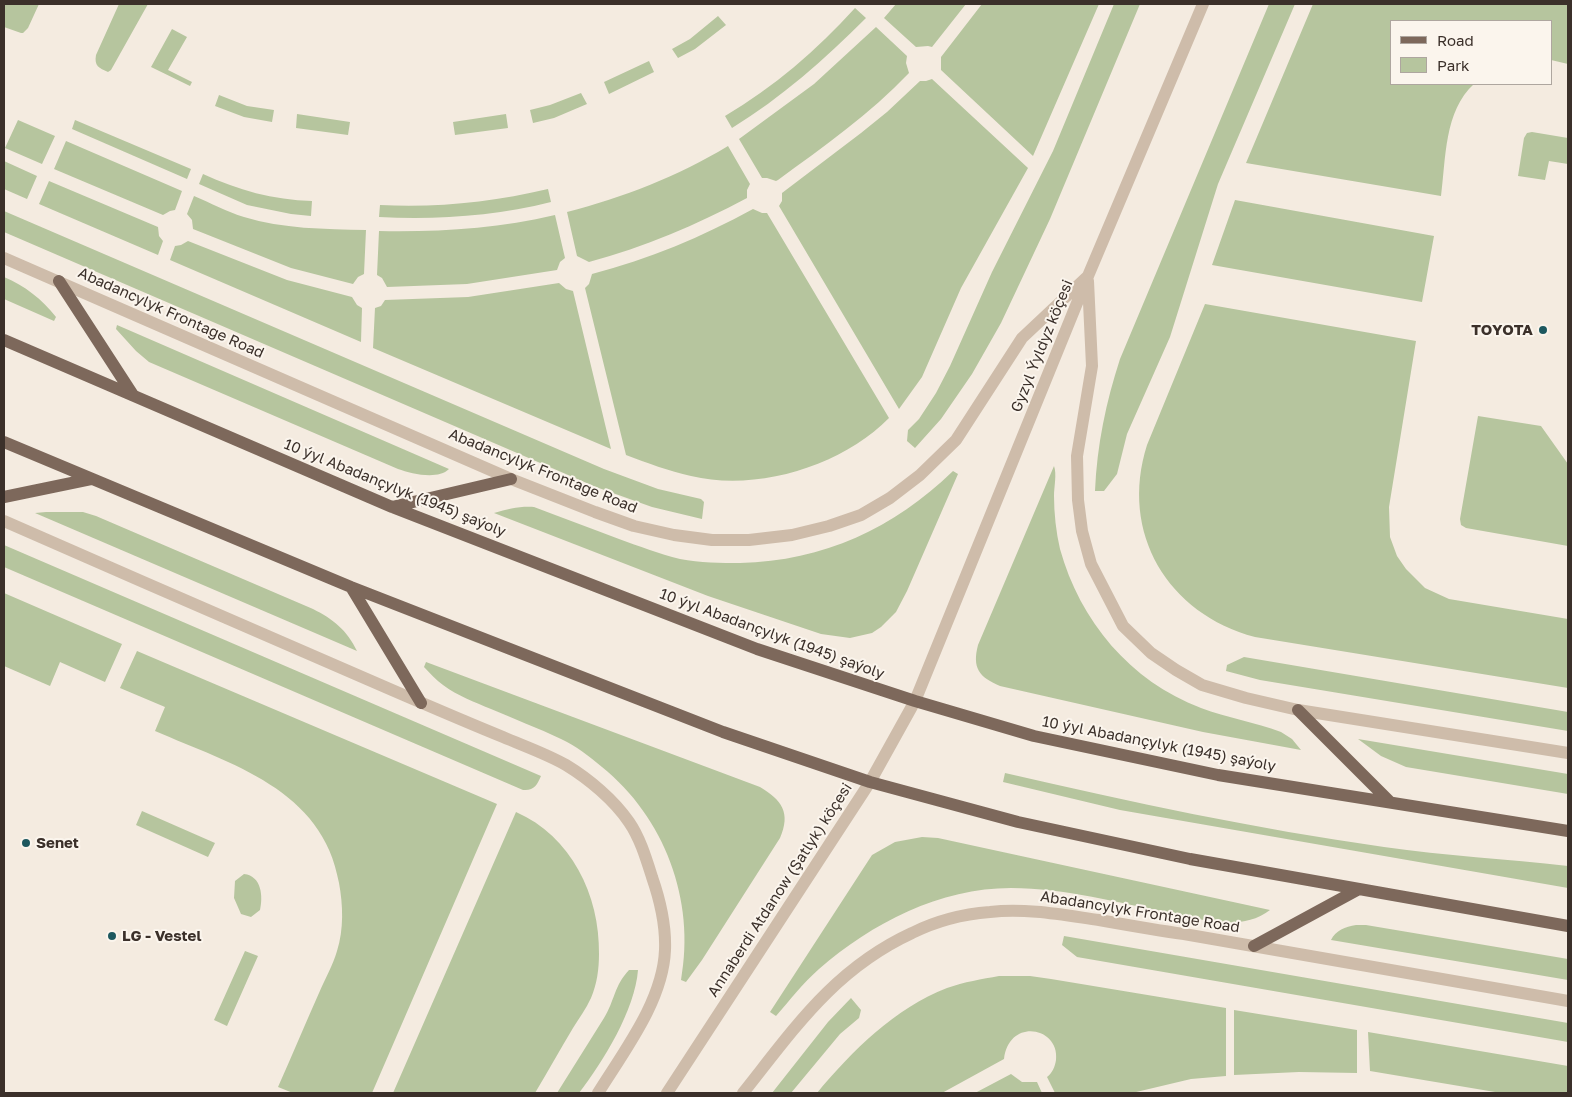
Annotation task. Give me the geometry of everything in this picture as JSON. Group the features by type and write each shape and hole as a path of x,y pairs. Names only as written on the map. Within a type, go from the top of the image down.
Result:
{"main road":[{"path":"59,281 133,395"},
{"name":"10 ýyl Abadançylyk (1945) şaýoly","path":"4,340 392,507 757,649 915,701 1034,736 1208,773 1568,831"},
{"path":"4,442 351,587 723,732 870,782 1027,824 1190,859 1568,926"},
{"path":"4,497 91,479"},
{"path":"392,507 511,479"},
{"path":"351,587 421,703"},
{"path":"1298,710 1390,802"},
{"path":"1254,946 1359,889"}],"street":[{"name":"Gyzyl Ýyldyz köçesi","path":"915,701 1088,276 1203,4"},
{"name":"Abadancylyk Frontage Road","path":"4,258 511,479 634,526 712,540 748,540 792,535 837,524 861,515 890,498 920,475 956,440 1022,338 1088,276"},
{"path":"1088,276 1092,366 1077,456 1078,500 1082,531 1091,564 1123,626 1151,653 1176,670 1202,685 1246,698 1298,710 1568,753"},
{"path":"4,521 421,703 536,751 566,765 614,804 629,823 644,852 657,891 664,921 665,951 661,974 651,1004 598,1093"},
{"name":"Annaberdi Atdanow (Şatlyk) köçesi","path":"667,1093 870,782 915,701"},
{"name":"Abadancylyk Frontage Road","path":"743,1093 788,1034 834,984 859,964 913,932 938,922 991,912 1024,911 1057,914 1254,946 1568,1002"}],"green space":[{"path":"4,4 39,4 28,28 21,33 4,27"},
{"path":"119,4 148,4 111,70 108,72 98,66 96,55"},
{"path":"896,4 966,4 932,47 916,47 884,18"},
{"path":"982,4 1099,4 1033,156 941,70 941,57"},
{"path":"1114,4 1140,4 1050,219 1001,323 972,374 941,419 915,448 907,441 908,430 919,419 936,393 950,366 992,272 1053,151"},
{"path":"1269,4 1295,4 1218,184 1170,337 1127,434 1117,474 1104,491 1095,491 1103,424 1110,391 1120,359"},
{"path":"1313,4 1568,4 1568,64 1552,60 1552,20 1390,20 1390,85 1473,85 1464,95 1452,122 1448,136 1441,196 1246,163"},
{"path":"855,8 866,18 819,63 785,91 732,128 725,116 761,93 794,67 826,39"},
{"path":"718,16 726,25 695,49 678,58 672,49 690,39"},
{"path":"876,27 907,56 906,63 909,73 862,116 778,180 762,178 739,139 814,84"},
{"path":"172,29 187,37 168,70 192,82 190,86 151,67"},
{"path":"649,61 654,72 609,94 604,82"},
{"path":"932,79 1028,168 961,288 922,377 899,409 779,206 782,201 782,193 887,112 920,81"},
{"path":"581,93 587,104 554,118 533,123 530,110 550,105"},
{"path":"219,95 247,106 274,110 272,122 244,117 215,106"},
{"path":"297,114 350,122 348,135 296,128"},
{"path":"506,114 508,128 455,135 453,122"},
{"path":"18,120 55,136 42,164 5,148"},
{"path":"75,120 191,169 187,179 72,129"},
{"path":"1532,132 1568,138 1568,164 1549,161 1545,180 1518,176 1524,138 1527,133"},
{"path":"66,141 182,191 175,210 163,215 54,169"},
{"path":"728,146 750,184 747,190 747,198 689,226 630,249 589,262 577,256 567,212 609,200 670,177"},
{"path":"4,161 37,176 27,199 4,189"},
{"path":"203,174 229,185 256,193 283,199 312,201 311,216 247,205 199,184"},
{"path":"49,181 158,227 159,236 163,241 158,255 39,204"},
{"path":"548,189 551,202 509,211 466,216 379,217 380,205 423,206 465,203"},
{"path":"194,196 238,215 274,224 304,228 366,230 364,274 358,277 353,284 291,268 193,229 192,220 187,214"},
{"path":"1235,200 1434,236 1422,302 1212,265"},
{"path":"753,209 767,213 889,418 870,435 848,450 823,462 797,471 770,477 717,480 675,472 626,455 585,288 589,284 592,274 675,246"},
{"path":"4,211 604,469 658,489 701,499 704,502 702,519 652,507 596,487 4,232"},
{"path":"555,215 565,258 560,262 557,270 467,284 387,287 382,278 377,275 379,231 467,229 511,224"},
{"path":"188,241 287,280 352,297 357,305 362,308 361,342 170,260 175,246"},
{"path":"4,277 26,289 45,304 56,317 54,321 4,299"},
{"path":"559,283 566,289 573,291 611,449 373,348 375,308 381,306 385,300 468,297"},
{"path":"1205,304 1416,341 1389,507 1390,537 1397,556 1406,569 1425,588 1449,599 1568,619 1568,688 1255,637 1224,626 1197,610 1175,589 1158,565 1146,538 1140,509 1140,478 1147,445"},
{"path":"117,325 449,469 432,475 410,473 398,469 149,362 116,329"},
{"path":"1478,416 1541,426 1568,464 1568,546 1466,528 1461,525 1460,519"},
{"path":"1054,466 1055,516 1060,549 1080,600 1111,645 1130,665 1152,682 1175,696 1201,708 1281,732 1292,739 1301,750 1203,732 1000,686 982,675 976,660 978,645"},
{"path":"953,471 958,474 896,612 872,633 850,638 821,634 708,596 494,513 514,508 534,507 649,550 688,560 733,563 771,561 800,556 856,538 882,525 907,509"},
{"path":"83,512 96,516 313,609 339,626 349,637 357,651 35,513"},
{"path":"4,545 541,776 535,787 523,790 4,567"},
{"path":"4,593 122,644 105,682 60,662 50,686 4,666"},
{"path":"137,651 497,804 372,1093 293,1093 278,1087 331,967 339,943 342,926 341,900 339,883 330,851 314,824 294,802 270,784 214,755 155,731 165,707 120,688"},
{"path":"1244,657 1568,712 1568,731 1260,680 1226,671 1227,665"},
{"path":"426,662 760,787 779,802 785,821 780,838 686,982 681,980 684,920 679,891 670,862 658,835 643,810 624,787 582,751 552,735 454,692 440,683 424,667"},
{"path":"1358,739 1568,774 1568,794 1406,767 1381,756"},
{"path":"1005,773 1194,814 1336,840 1430,853 1568,866 1568,888 1120,810 1003,782"},
{"path":"142,811 215,843 208,857 136,825"},
{"path":"516,812 552,836 567,852 588,889 598,932 599,954 595,987 591,998 535,1093 393,1093"},
{"path":"922,837 938,838 1270,910 1259,917 1247,921 1222,922 1196,919 1051,890 1011,888 958,894 908,911 861,937 813,974 776,1016 770,1012 872,855 895,842"},
{"path":"244,874 255,879 261,893 260,910 251,917 241,914 234,898 235,881"},
{"path":"1356,925 1366,925 1568,959 1568,980 1331,940 1341,930"},
{"path":"1064,936 1568,1023 1568,1042 1077,957 1062,945"},
{"path":"245,951 258,956 227,1026 214,1020"},
{"path":"629,970 638,970 636,985 624,1018 607,1051 579,1093 557,1093 604,1018 617,987"},
{"path":"999,976 1030,976 1226,1008 1226,1076 1191,1079 1132,1093 1055,1093 1047,1077 1055,1065 1055,1049 1050,1040 1043,1034 1033,1031 1024,1032 1015,1037 1008,1046 1004,1059 942,1093 817,1093 876,1032 910,1007 947,988 966,982"},
{"path":"851,998 861,1010 859,1018 840,1034 791,1093 772,1093 828,1022"},
{"path":"1234,1010 1357,1030 1357,1073 1299,1072 1234,1075"},
{"path":"1368,1032 1568,1066 1568,1093 1501,1093 1370,1071"},
{"path":"1011,1074 1022,1082 1037,1082 1042,1093 975,1093"}],"place":[{"name":"TOYOTA","path":"1543,330"},
{"name":"Senet","path":"26,843"},
{"name":"LG - Vestel","path":"112,936"}]}
